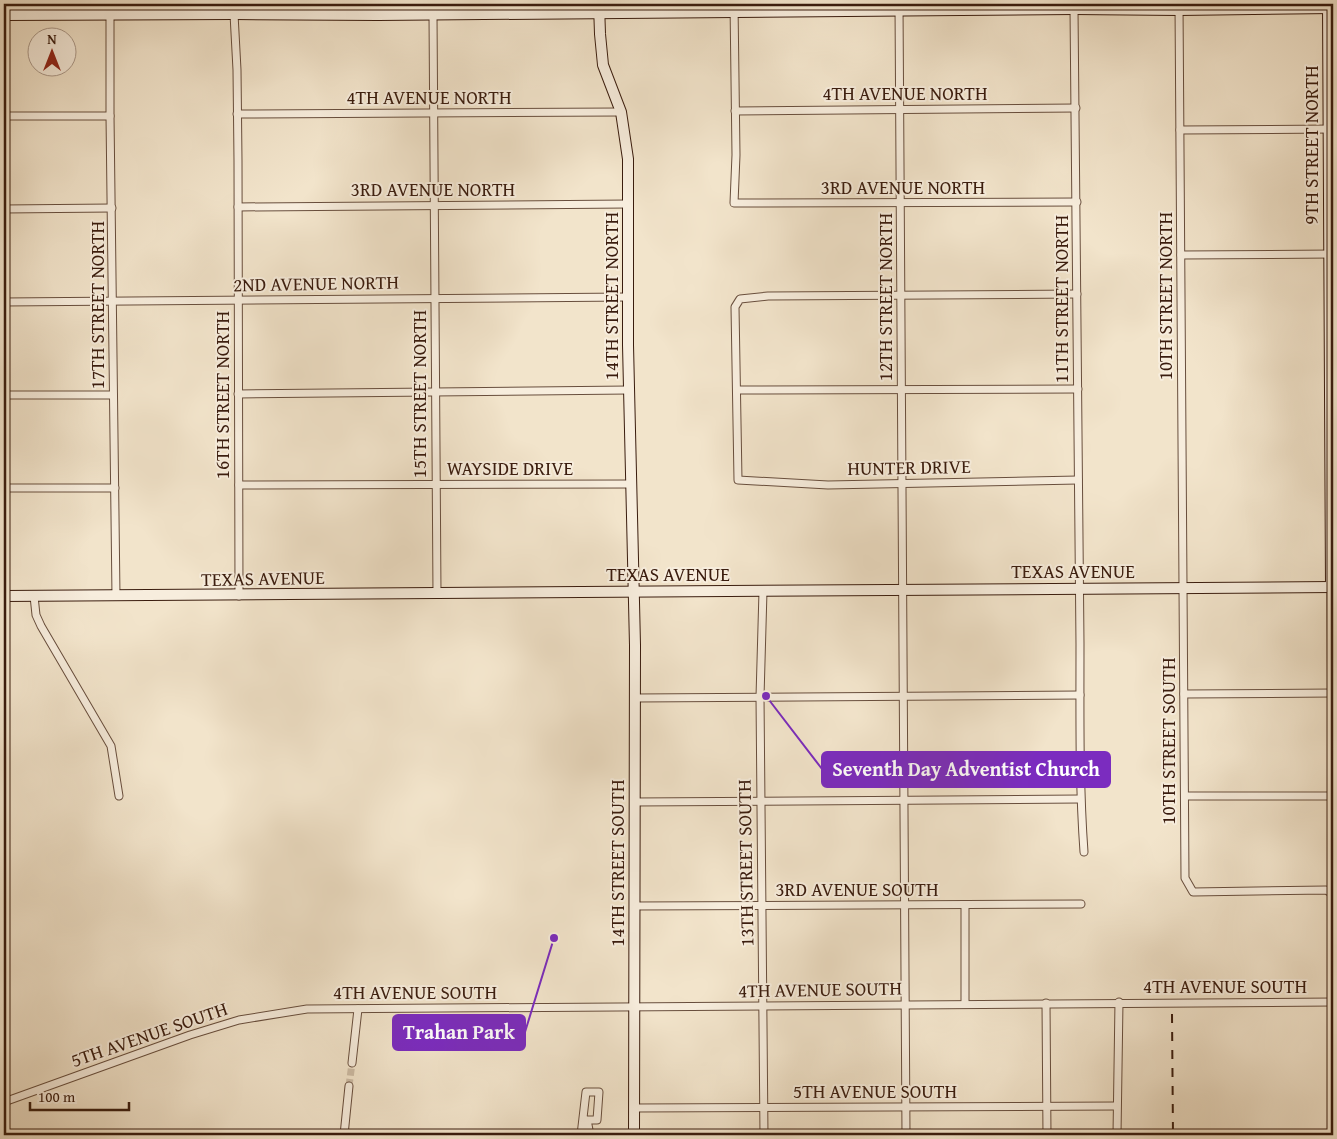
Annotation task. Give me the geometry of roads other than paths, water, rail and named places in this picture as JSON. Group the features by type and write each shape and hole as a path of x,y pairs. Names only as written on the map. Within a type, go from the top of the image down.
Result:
{"street":[{"path":"4,15 433,15 599,8 899,7 1074,9 1329,7"},
{"name":"12TH STREET NORTH","path":"899,7 906,1135"},
{"name":"10TH STREET NORTH","path":"1179,7 1184,588"},
{"name":"9TH STREET NORTH","path":"1329,7 1332,587"},
{"name":"14TH STREET NORTH","path":"599,8 603,65 621,112 628,159 629,390 633,592"},
{"path":"734,8 735,111"},
{"name":"11TH STREET NORTH","path":"1074,9 1077,202 1080,799 1084,852"},
{"name":"16TH STREET NORTH","path":"234,14 238,207 239,596"},
{"name":"17TH STREET NORTH","path":"110,15 116,596"},
{"name":"15TH STREET NORTH","path":"433,15 437,593"},
{"name":"4TH AVENUE NORTH","path":"735,111 1076,108"},
{"name":"3RD AVENUE NORTH","path":"735,111 734,204 1077,202"},
{"name":"4TH AVENUE NORTH","path":"237,114 621,112"},
{"path":"4,116 110,116"},
{"path":"1180,130 1331,129"},
{"name":"3RD AVENUE NORTH","path":"238,207 628,204"},
{"path":"4,209 112,208"},
{"path":"1181,255 1331,254"},
{"path":"1077,294 768,296 742,299 735,307 737,390 1078,389"},
{"name":"2ND AVENUE NORTH","path":"4,302 628,297"},
{"path":"238,394 629,390"},
{"name":"HUNTER DRIVE","path":"737,390 738,480 828,485 1078,480"},
{"path":"4,396 114,395"},
{"name":"WAYSIDE DRIVE","path":"239,485 631,484"},
{"path":"4,488 115,488"},
{"path":"1332,587 1333,995"},
{"name":"TEXAS AVENUE","path":"4,596 239,596 1332,587"},
{"name":"10TH STREET SOUTH","path":"1184,588 1185,878 1193,892 1326,890 1333,894"},
{"name":"13TH STREET SOUTH","path":"763,591 760,697 764,1135"},
{"name":"14TH STREET SOUTH","path":"633,592 635,698 634,1135"},
{"path":"34,596 36,616 41,626 111,746 119,796"},
{"path":"1184,694 1332,693"},
{"path":"635,698 1080,695"},
{"path":"1185,796 1333,796"},
{"path":"634,802 1080,799"},
{"name":"3RD AVENUE SOUTH","path":"634,906 1081,904"},
{"path":"965,905 965,1004"},
{"path":"1117,1135 1119,1002"},
{"name":"4TH AVENUE SOUTH","path":"307,1009 1333,1002"},
{"path":"1046,1003 1047,1135"},
{"name":"5TH AVENUE SOUTH","path":"4,1102 190,1035 239,1020 307,1009"},
{"path":"352,1063 358,1009"},
{"path":"344,1135 349,1086"},
{"path":"581,1135 586,1092 599,1092 598,1120 587,1120 590,1135"},
{"name":"5TH AVENUE SOUTH","path":"634,1108 1116,1106"}],"tunnel":[{"path":"349,1086 352,1063"}],"railway":[{"path":"1172,1014 1173,1135"}],"place":[{"name":"Seventh Day Adventist Church","path":"766,696"},
{"name":"Trahan Park","path":"554,938"}]}
